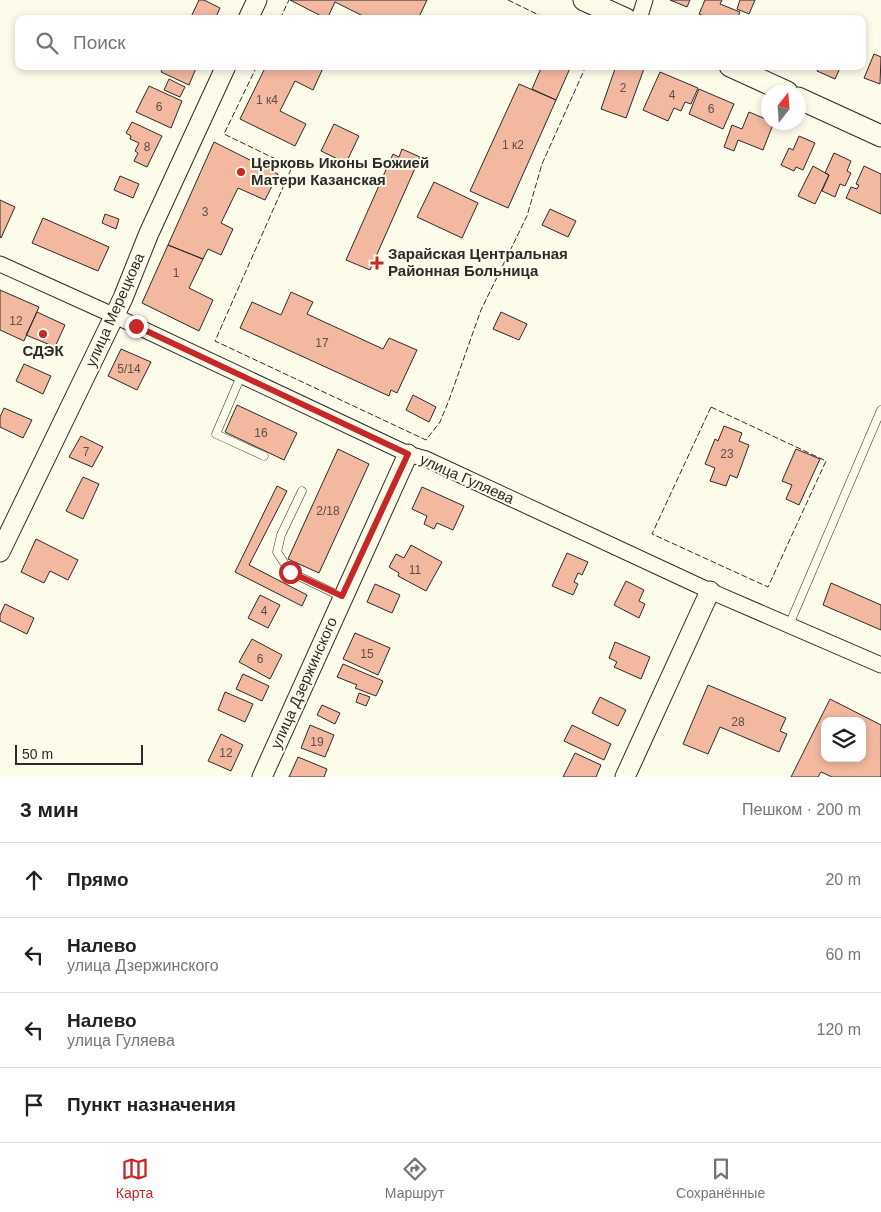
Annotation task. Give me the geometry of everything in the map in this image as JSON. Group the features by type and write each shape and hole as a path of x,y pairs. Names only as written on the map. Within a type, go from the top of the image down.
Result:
{"main road":[{"path":"584,0 617,15"},
{"path":"739,70 772,85"},
{"path":"806,102 881,136"}],"street":[{"path":"250,15 257,0"},
{"path":"640,15 645,0"},
{"name":"улица Мерецкова","path":"0,552 115,316 149,233 224,70"},
{"name":"улица Гуляева","path":"0,264 408,454 426,459 710,590 881,666"},
{"name":"улица Дзержинского","path":"262,777 342,596 408,454"},
{"path":"625,777 710,590"}],"lane":[{"path":"242,376 216,434 264,456"},
{"path":"789,625 881,410"},
{"path":"302,491 281,534 277,552 290,572 342,596"}],"building":[{"path":"199,0 204,0 220,8 217,15 192,15"},
{"path":"290,0 427,0 420,15 361,15 335,2 329,15 319,15"},
{"path":"670,0 690,0 687,7"},
{"path":"705,0 722,0 720,4 740,12 739,15 699,14"},
{"path":"740,0 755,0 749,14 737,9"},
{"path":"874,54 881,57 880,84 864,78"},
{"path":"162,70 195,70 189,85 161,72"},
{"path":"264,70 322,70 313,90 295,81 280,111 306,124 295,146 240,119"},
{"path":"540,70 569,70 556,100 532,89"},
{"path":"615,70 644,70 626,118 601,109"},
{"path":"817,70 839,70 835,79"},
{"path":"660,72 698,88 691,104 685,102 681,111 674,108 668,121 643,110"},
{"path":"169,79 185,87 180,97 164,90"},
{"path":"519,84 556,100 508,208 470,191"},
{"path":"149,86 182,101 171,128 136,112"},
{"path":"699,89 734,104 723,129 689,114"},
{"path":"749,112 761,117 761,130 771,130 763,150 738,140 734,151 724,147 732,125 742,129"},
{"path":"132,122 162,136 147,167 134,161 138,153 135,151 139,143 130,139 131,136 126,133"},
{"path":"334,124 359,136 346,163 321,151"},
{"path":"799,136 815,143 803,170 796,167 794,171 781,165 789,148 793,150"},
{"path":"214,142 278,174 265,200 238,188 221,223 233,229 221,255 208,249 203,259 168,245"},
{"path":"402,149 420,157 370,270 346,260 393,154 399,157"},
{"path":"834,153 851,161 847,171 851,173 845,186 840,184 835,197 822,191 829,175 825,173"},
{"path":"813,166 829,175 815,204 798,196"},
{"path":"864,166 881,174 881,214 846,198 851,187 857,189 859,185 856,184"},
{"path":"120,176 139,184 133,198 114,190"},
{"path":"434,182 478,203 462,238 417,217"},
{"path":"0,200 15,207 1,238 0,237"},
{"path":"550,209 576,221 568,237 542,225"},
{"path":"105,214 119,219 116,229 102,223"},
{"path":"43,218 109,247 98,271 32,243"},
{"path":"168,245 203,259 189,288 213,300 199,331 142,303"},
{"path":"0,290 39,307 24,341 0,330"},
{"path":"291,292 313,302 307,314 383,349 389,338 417,350 397,393 391,390 389,396 240,328 252,302 281,315"},
{"path":"37,312 65,325 55,347 26,335"},
{"path":"501,312 527,324 519,340 493,329"},
{"path":"121,349 151,362 137,390 108,376"},
{"path":"24,364 51,376 43,394 16,381"},
{"path":"413,395 436,407 429,422 406,410"},
{"path":"237,405 297,433 284,460 225,432"},
{"path":"4,408 32,420 23,438 0,427 0,417"},
{"path":"724,426 742,433 739,441 749,445 737,478 730,475 726,486 710,481 715,468 705,464 715,439 718,441"},
{"path":"81,436 103,447 92,467 69,457"},
{"path":"338,449 369,464 319,573 288,559"},
{"path":"796,449 820,459 799,505 786,499 792,485 782,481"},
{"path":"83,477 99,484 83,519 66,511"},
{"path":"277,486 287,491 249,565 307,595 302,606 235,572"},
{"path":"422,487 464,506 453,530 437,523 434,529 424,524 427,516 412,509"},
{"path":"36,539 78,560 68,580 50,571 44,583 21,572"},
{"path":"411,545 442,562 426,591 398,576 399,573 389,567 396,554 404,558"},
{"path":"567,553 588,562 582,575 578,573 574,582 578,584 573,595 552,586"},
{"path":"626,581 644,590 639,601 645,604 639,618 614,605"},
{"path":"831,583 881,605 881,630 823,605"},
{"path":"375,584 400,595 392,613 367,602"},
{"path":"260,595 280,605 268,628 248,618"},
{"path":"5,604 34,618 27,634 0,621 0,615"},
{"path":"355,633 390,648 378,675 343,659"},
{"path":"252,639 282,655 270,679 239,662"},
{"path":"615,642 650,657 641,679 614,667 617,662 609,658"},
{"path":"343,664 383,681 376,696 355,688 357,685 337,677"},
{"path":"243,674 269,686 262,701 236,689"},
{"path":"708,685 786,718 780,731 787,734 779,752 720,727 708,754 683,744"},
{"path":"225,692 253,704 245,722 218,710"},
{"path":"359,693 370,697 366,706 356,702"},
{"path":"600,697 626,710 618,726 592,713"},
{"path":"830,699 865,717 821,717"},
{"path":"322,705 340,713 335,724 317,715"},
{"path":"821,717 821,762 866,762 866,717 881,725 881,777 832,777 821,772 818,777 791,777"},
{"path":"310,725 334,735 325,757 301,748"},
{"path":"572,725 611,744 604,760 564,741"},
{"path":"221,734 243,745 231,771 208,761"},
{"path":"575,753 601,765 596,777 563,777"},
{"path":"298,757 327,769 324,777 289,777"}],"fence":[{"path":"282,15 289,0"},
{"path":"508,0 539,15"},
{"path":"255,70 224,134 292,167 215,341 426,440 440,422 481,310 527,216 542,164 584,70"},
{"path":"711,407 826,461 768,587 652,534 711,407"}],"place":[{"name":"Церковь Иконы Божией Матери Казанская","path":"241,172"},
{"name":"Зарайская Центральная Районная Больница","path":"377,263"},
{"name":"СДЭК","path":"43,334"}],"route":[{"path":"136,326 408,454 342,596 290,572"}]}
